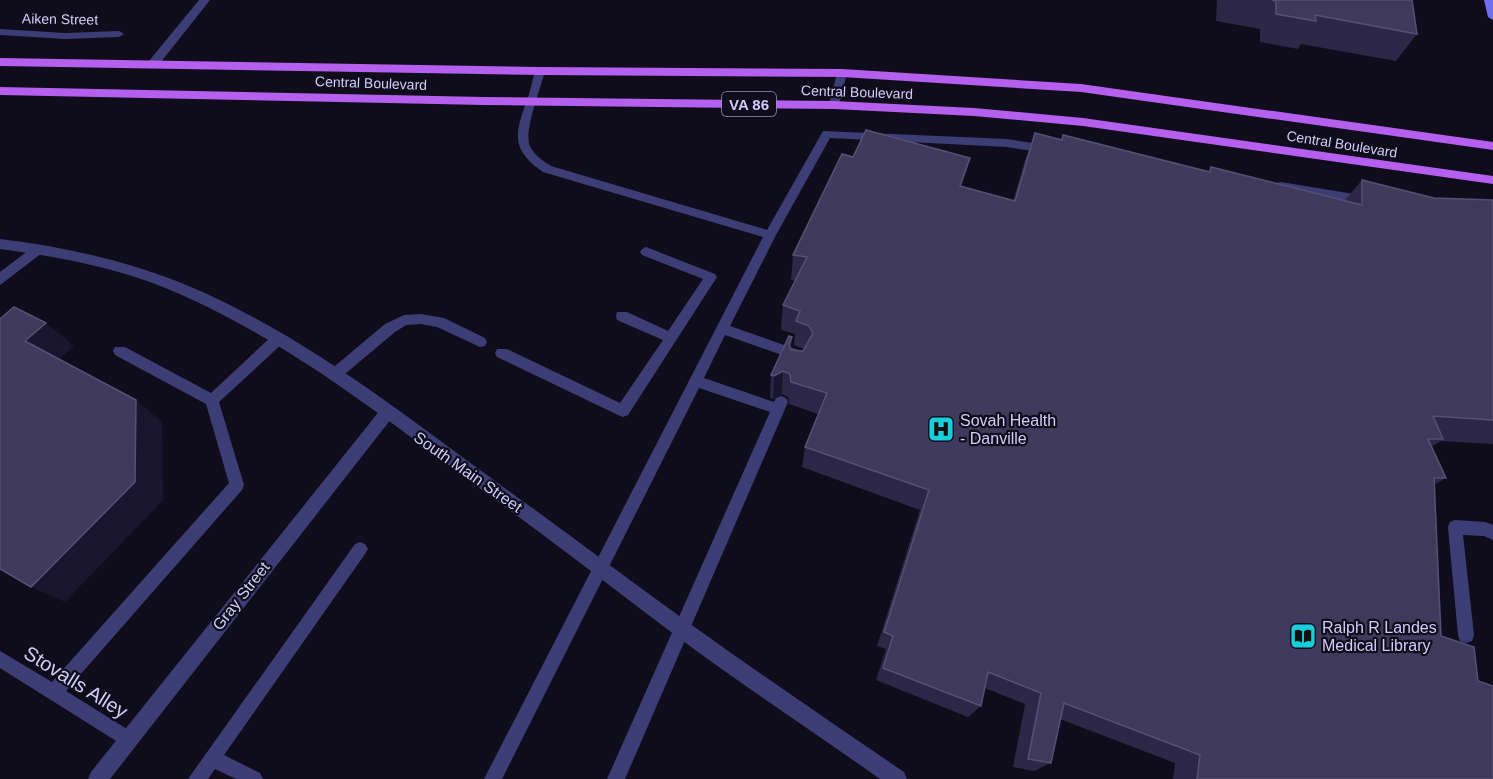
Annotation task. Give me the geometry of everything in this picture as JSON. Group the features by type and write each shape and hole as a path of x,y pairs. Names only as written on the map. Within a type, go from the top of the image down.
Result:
{"main road":[{"path":"1489,0 1493,16"},
{"name":"Central Boulevard","path":"0,63 842,73 1081,88 1493,146"},
{"name":"Central Boulevard","path":"0,91 532,102 834,105 974,112 1083,122 1493,180"}],"street":[{"path":"153,64 205,0"},
{"name":"Aiken Street","path":"0,32 65,36 119,34"},
{"name":"South Main Street","path":"0,244 37,249 127,269 185,290 241,317 334,375 602,567 682,629 897,779"},
{"path":"0,280 37,249"},
{"name":"Gray Street","path":"98,779 386,414"}],"lane":[{"path":"540,71 532,102 522,123 521,137 524,148 533,160 547,169 770,235"},
{"path":"834,105 842,73"},
{"path":"493,779 770,235 827,134 1007,143 1054,150"},
{"path":"1265,184 1383,202"},
{"path":"502,353 623,411 711,277 646,252"},
{"path":"622,316 671,338"},
{"path":"334,375 390,328 404,320 421,319 439,322 480,342"},
{"path":"722,329 801,356 796,368"},
{"path":"212,400 277,339"},
{"path":"54,692 237,485 212,400 120,351"},
{"path":"616,779 780,405 696,381"},
{"path":"1466,635 1455,527 1485,529 1493,533"},
{"path":"197,779 360,549"},
{"name":"Stovalls Alley","path":"0,659 129,740"},
{"path":"212,758 254,779"}],"building":[{"path":"1272,0 1412,0 1417,34 1315,15 1316,21 1276,14 1276,1"},
{"path":"866,130 970,158 960,186 1015,201 1035,133 1062,140 1063,135 1210,172 1211,167 1362,205 1362,180 1434,198 1492,200 1493,420 1433,416 1443,439 1428,439 1446,478 1434,478 1441,636 1474,647 1478,681 1493,686 1493,779 1197,779 1200,755 1064,703 1051,763 1028,759 1041,693 988,672 981,706 883,668 893,636 884,632 929,490 805,447 827,393 791,382 790,374 783,371 774,376 771,375 789,336 792,337 789,344 791,350 803,351 813,333 809,326 796,321 800,311 783,305 807,257 793,255 842,154 853,157"},
{"path":"14,307 46,323 25,341 136,400 135,482 31,587 0,569 0,319"}],"place":[{"name":"Sovah Health - Danville","path":"941,429"},
{"name":"Ralph R Landes Medical Library","path":"1303,636"}]}
